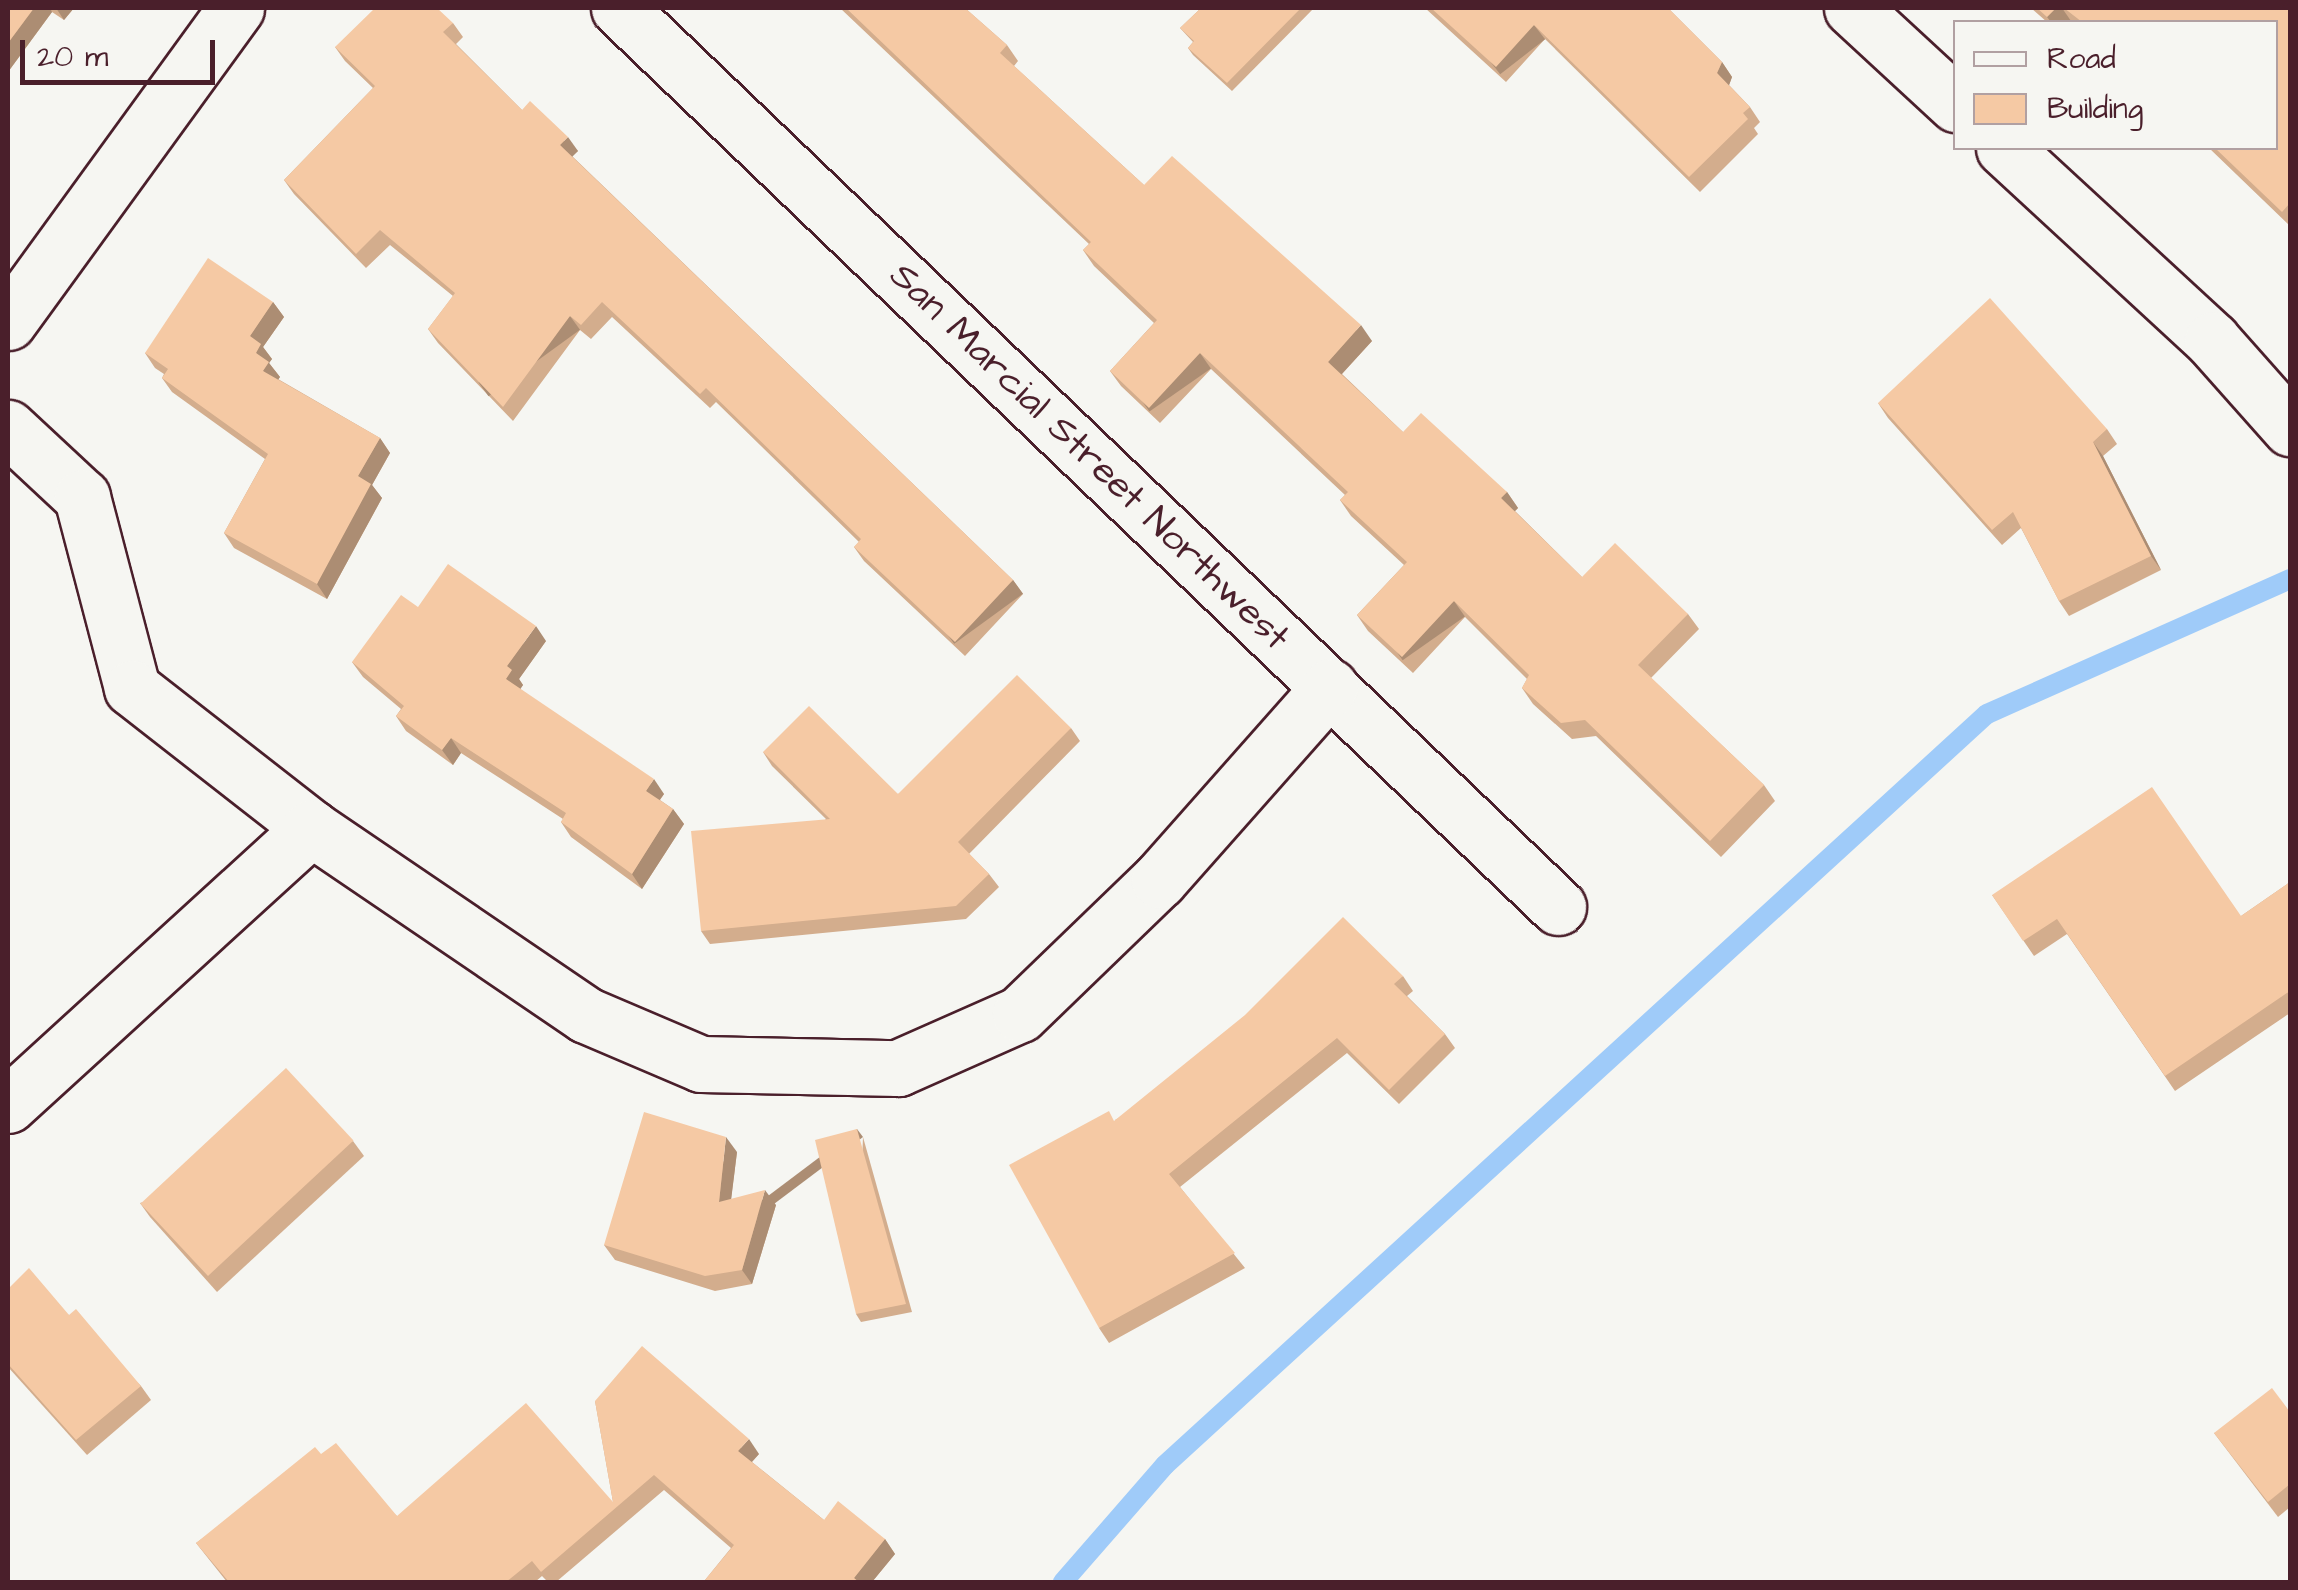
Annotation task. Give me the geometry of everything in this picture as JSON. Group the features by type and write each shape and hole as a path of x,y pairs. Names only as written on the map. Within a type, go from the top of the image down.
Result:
{"street":[{"path":"8,322 236,8"},
{"name":"San Marcial Street Northwest","path":"618,8 1558,906"},
{"path":"1852,8 1953,101"},
{"path":"2006,150 2212,340 2290,428"},
{"path":"8,428 82,497 132,688 310,828 586,1015 702,1064 898,1068 1020,1014 1158,880 1330,687"},
{"path":"8,1105 310,828"}],"building":[{"path":"8,8 34,8 8,43"},
{"path":"375,8 437,8 453,23 443,32 522,110 530,101 568,137 560,145 1013,580 955,642 854,547 861,539 706,388 700,394 602,302 581,325 570,316 503,407 428,329 455,293 380,230 356,254 284,180 375,86 335,47"},
{"path":"846,8 965,8 1007,45 1000,53 1144,185 1172,156 1361,325 1328,362 1403,432 1421,413 1507,492 1501,498 1582,577 1615,543 1688,614 1638,665 1764,785 1710,841 1585,720 1561,723 1522,688 1529,675 1454,601 1402,657 1357,615 1407,562 1340,500 1348,492 1200,353 1149,408 1110,371 1157,320 1083,250 1091,242"},
{"path":"1201,8 1301,8 1227,83 1188,48 1194,41 1180,28"},
{"path":"1431,8 1668,8 1722,62 1717,73 1750,107 1743,113 1748,119 1689,177 1534,25 1496,67"},
{"path":"2037,8 2056,8 2047,17"},
{"path":"2064,8 2290,8 2290,203 2282,212 2217,150 2278,150 2278,20 2079,20"},
{"path":"208,258 273,302 250,336 261,344 256,353 269,362 263,371 380,438 358,476 371,484 317,584 224,533 268,454 162,378 168,369 145,353"},
{"path":"1990,298 2107,429 2093,442 2151,556 2059,601 2013,512 1992,530 1878,403"},
{"path":"448,564 536,626 507,666 512,670 506,679 654,779 646,791 673,809 632,874 561,822 566,813 451,738 442,750 396,716 404,706 352,662 401,595 418,607"},
{"path":"1017,675 1071,728 958,842 989,874 956,906 701,931 691,831 830,819 763,752 809,706 898,794"},
{"path":"2152,787 2241,916 2290,882 2290,991 2165,1076 2057,919 2023,941 1992,895"},
{"path":"1343,917 1403,976 1394,984 1445,1034 1389,1090 1337,1038 1169,1174 1235,1253 1099,1328 1009,1165 1109,1111 1114,1121 1245,1015"},
{"path":"286,1068 354,1140 208,1276 140,1204"},
{"path":"644,1112 726,1137 719,1202 765,1190 742,1270 705,1276 604,1245"},
{"path":"857,1129 906,1304 856,1314 815,1140"},
{"path":"29,1268 69,1315 76,1309 141,1386 76,1440 8,1364 8,1289"},
{"path":"642,1346 749,1439 738,1451 824,1520 838,1501 885,1539 854,1578 859,1582 708,1582 705,1580 734,1545 654,1475 541,1572 532,1561 506,1582 229,1582 196,1543 315,1447 321,1454 336,1443 397,1516 526,1403 613,1502 595,1401"},
{"path":"2272,1388 2290,1412 2290,1484 2268,1502 2214,1433"}],"waterway":[{"path":"1063,1582 1165,1465 1987,714 2290,579"}]}
